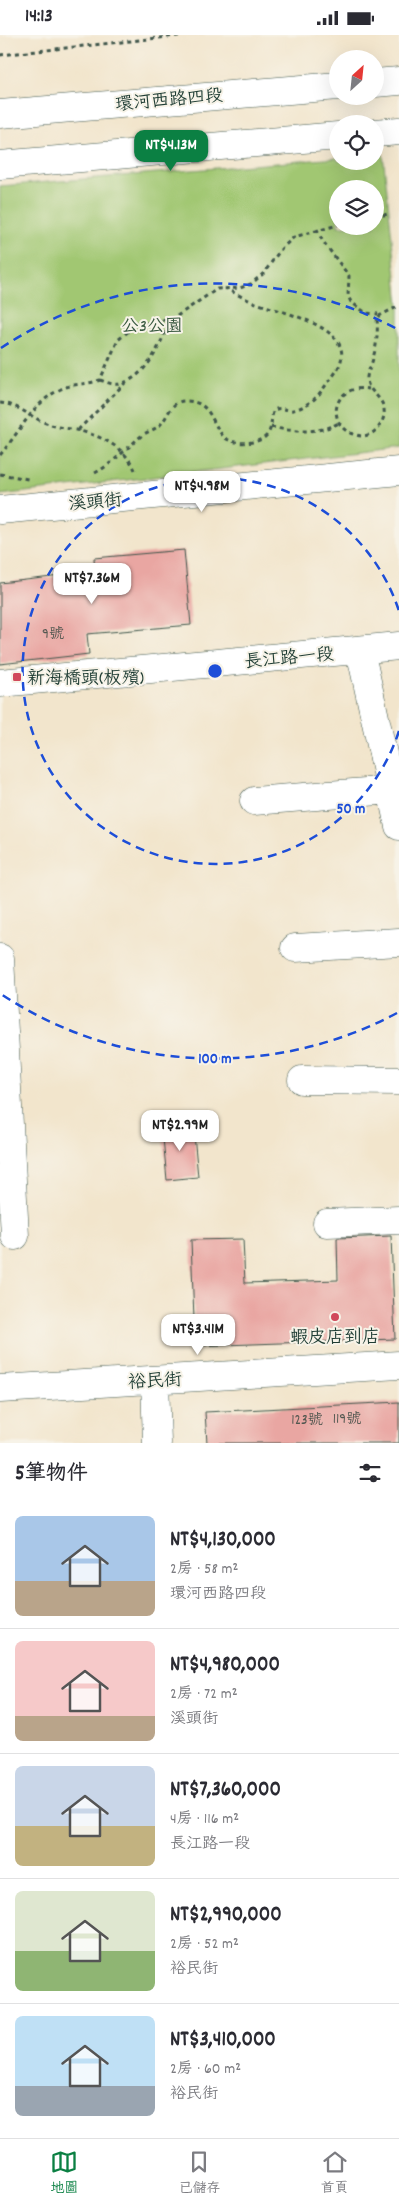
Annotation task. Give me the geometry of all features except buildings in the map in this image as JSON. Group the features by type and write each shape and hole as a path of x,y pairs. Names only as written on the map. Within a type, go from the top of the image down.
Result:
{"street":[{"path":"384,82 399,81"},
{"name":"環河西路四段","path":"0,114 329,87"},
{"path":"384,132 399,131"},
{"path":"0,165 329,137"},
{"name":"溪頭街","path":"0,510 399,471"},
{"name":"長江路一段","path":"0,683 399,646"},
{"path":"360,650 399,825"},
{"path":"254,801 391,790"},
{"path":"295,947 399,941"},
{"path":"0,958 5,1131 16,1236"},
{"path":"302,1080 399,1081"},
{"path":"328,1223 399,1220"},
{"name":"裕民街","path":"0,1389 399,1365"},
{"path":"155,1380 157,1443"}],"path":[{"path":"0,55 186,35"},
{"path":"384,216 388,215"},
{"path":"100,380 118,340 142,324 174,318 217,289 240,288 251,284 264,273 281,249 294,237 329,227"},
{"path":"317,229 322,240 349,276 348,295 351,302 366,313 379,314 399,306"},
{"path":"89,476 109,464 140,436 159,425 168,410 180,402 196,403 206,409 228,439 245,443 260,440 266,437 271,427 274,410 281,408 293,410 310,403 340,365 343,352 341,346 330,334 307,321 252,301 227,289"},
{"path":"369,389 352,389 338,401 336,410 339,423 344,429 357,436 371,434 378,429 383,417 384,410 379,397 369,389 366,378 376,346 379,314"},
{"path":"0,455 40,402 55,392 70,386 100,380 113,384 137,375 148,363 170,319"},
{"path":"78,430 127,380"},
{"path":"0,403 14,406 50,425 78,430 105,440 124,451 136,473"},
{"path":"271,427 286,431 309,431 339,423"},
{"path":"0,474 34,480"}],"green space":[{"name":"公3公園","path":"329,159 329,170 384,170 384,164 399,306 399,448 0,495 0,186"}],"place":[{"name":"新海橋頭(板殯)","path":"17,677"},
{"name":"蝦皮店到店","path":"335,1317"}]}
